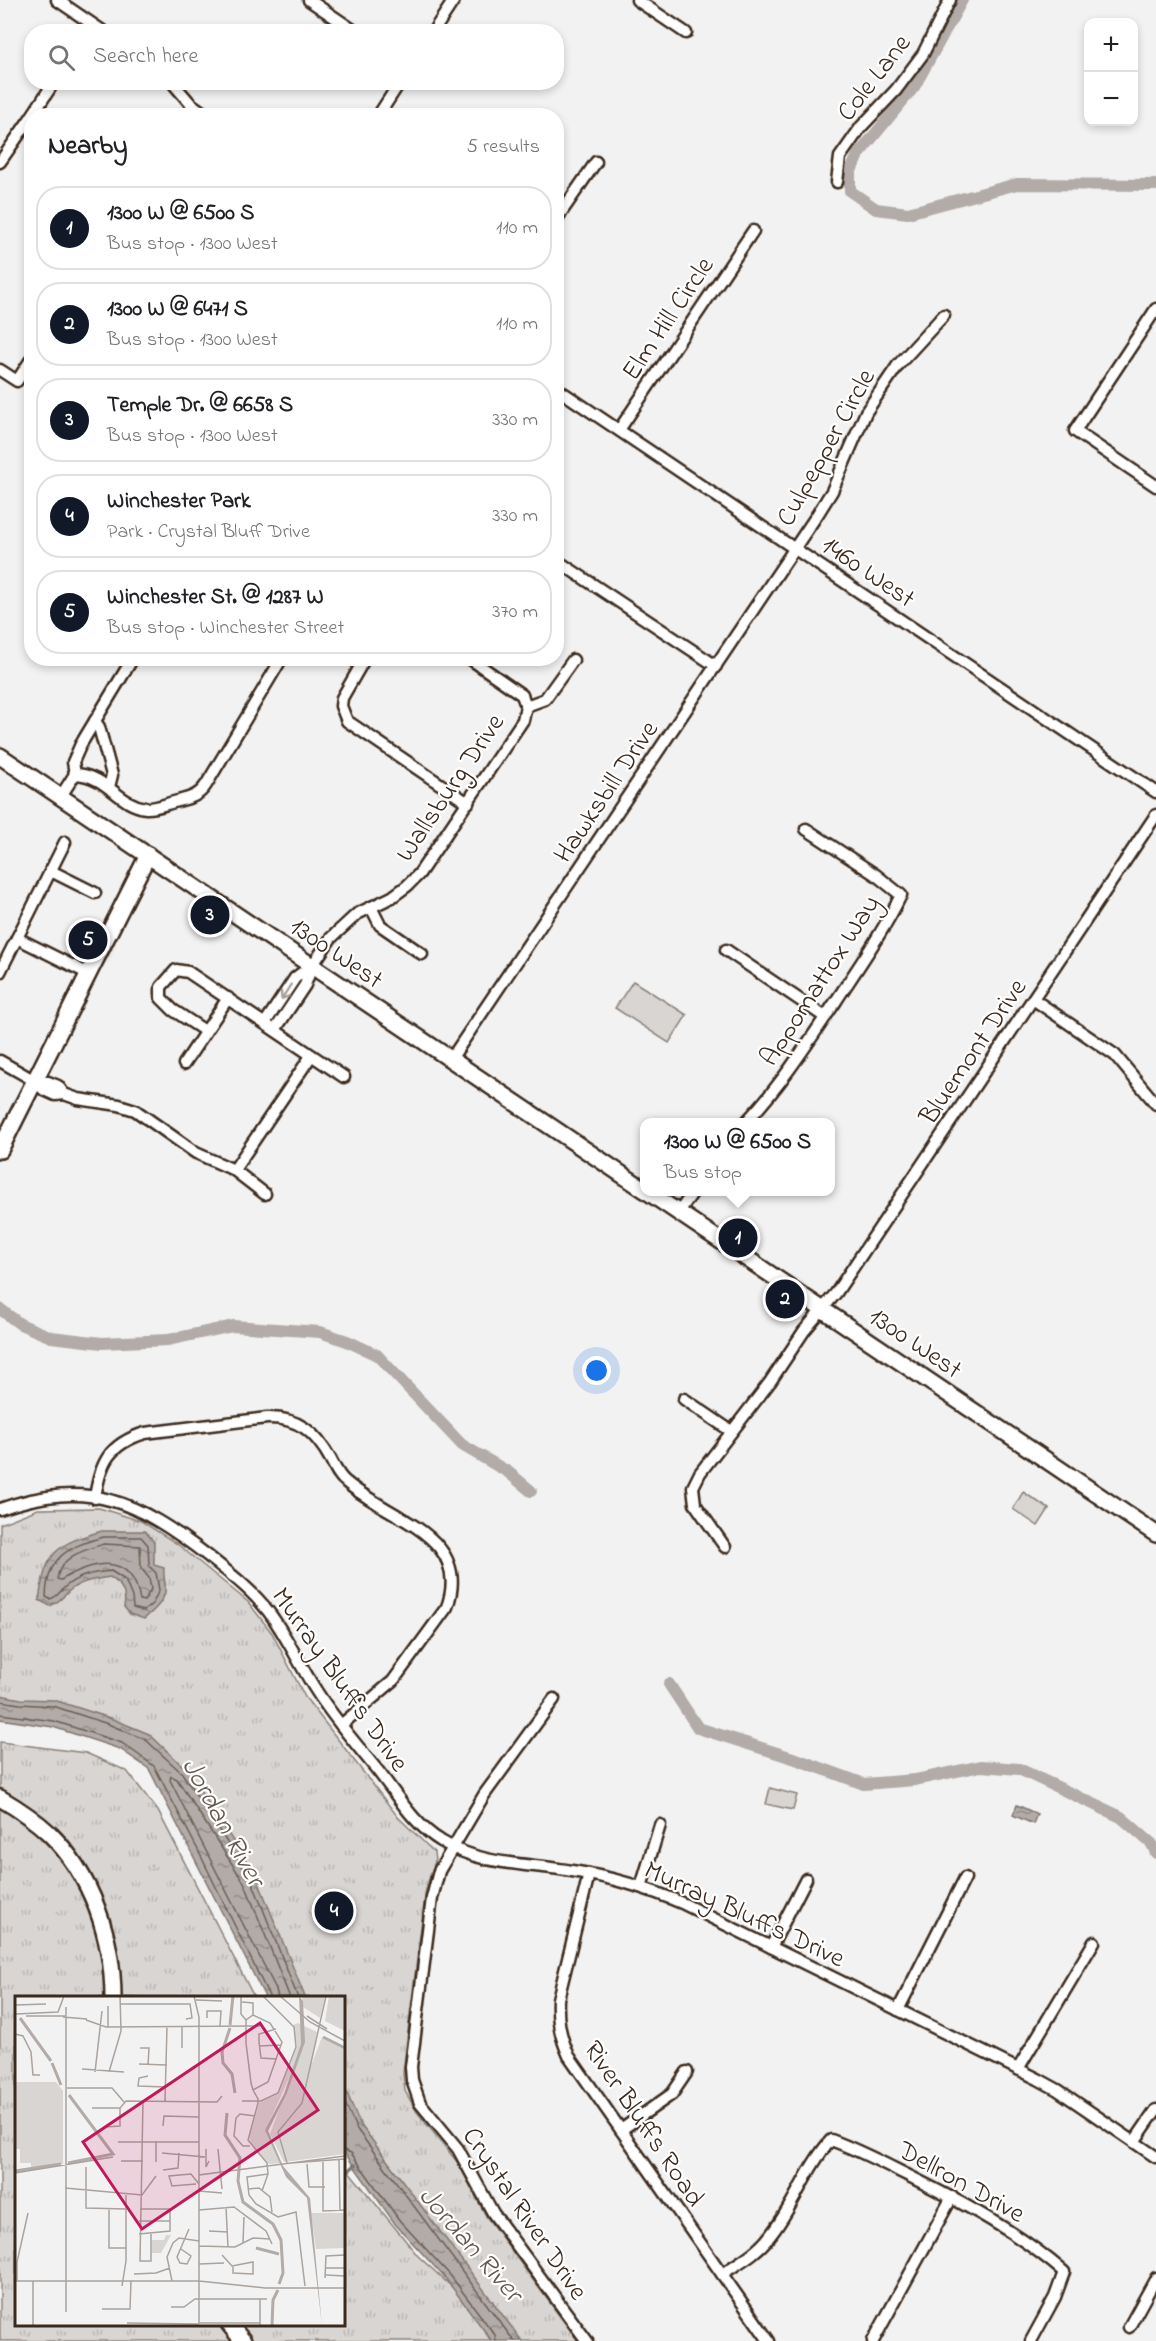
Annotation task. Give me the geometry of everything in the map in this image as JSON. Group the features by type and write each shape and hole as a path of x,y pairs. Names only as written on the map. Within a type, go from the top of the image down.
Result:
{"street":[{"path":"57,0 86,24"},
{"path":"309,0 344,24"},
{"path":"438,24 454,0"},
{"path":"638,0 686,33"},
{"name":"Cole Lane","path":"837,182 840,157 861,127 896,90 922,54 950,0"},
{"path":"37,108 49,90"},
{"path":"179,90 195,108"},
{"path":"383,108 395,90"},
{"path":"0,162 24,128"},
{"path":"564,208 596,162"},
{"name":"Elm Hill Circle","path":"619,430 753,231"},
{"path":"1156,309 1075,431 1156,486"},
{"name":"Culpepper Circle","path":"794,548 832,491 866,412 898,364 944,315"},
{"path":"0,369 17,381 24,370"},
{"name":"1460 West","path":"564,393 1156,792"},
{"name":"Hawksbill Drive","path":"451,1059 794,548"},
{"path":"564,565 716,666"},
{"name":"Wallsburg Drive","path":"526,706 545,699 573,660"},
{"path":"61,796 75,774 72,762 129,666"},
{"path":"75,774 87,775 136,806 148,808 196,795 206,785 277,666"},
{"path":"360,666 342,698 341,706 347,721 468,803"},
{"name":"Wallsburg Drive","path":"312,966 331,938 345,924 407,886 419,874 526,714 522,695 481,666"},
{"path":"95,721 99,727 111,768 112,775 108,787"},
{"name":"1300 West","path":"0,756 640,1187"},
{"name":"Bluemont Drive","path":"725,1547 699,1511 692,1496 693,1487 700,1473 836,1293 1156,815"},
{"name":"Appomattox Way","path":"750,1118 769,1097 825,1017 885,927 901,895 876,875 806,829"},
{"path":"0,972 65,842"},
{"path":"0,1150 148,855"},
{"path":"51,871 95,893"},
{"path":"371,907 380,925 422,954"},
{"path":"17,938 87,973"},
{"path":"726,950 825,1017"},
{"path":"265,1023 295,978 312,966"},
{"path":"275,1030 305,985 312,966"},
{"path":"205,1031 160,998 159,992 172,972 180,969 188,972 344,1077"},
{"path":"184,1064 228,998"},
{"path":"1033,999 1115,1055 1154,1098"},
{"path":"234,1170 311,1056"},
{"path":"0,1061 34,1082 48,1082 58,1086 64,1094 135,1110 196,1153 234,1170 265,1194"},
{"name":"1300 West","path":"654,1196 1156,1534"},
{"path":"679,1212 690,1196"},
{"path":"684,1399 731,1431"},
{"path":"95,1498 98,1477 105,1459 117,1446 135,1436 267,1418 283,1419 299,1424 314,1434 345,1482 436,1542 451,1565 452,1594 447,1607 386,1688 341,1725"},
{"name":"Murray Bluffs Drive","path":"0,1509 41,1497 66,1495 95,1498 126,1505 156,1518 173,1529 251,1592 281,1629 317,1692 341,1725 420,1824 440,1841 482,1859 589,1874 641,1887 684,1904 1058,2090 1156,2157"},
{"name":"Crystal River Drive","path":"554,1699 484,1795 440,1871 432,1898 411,2067 415,2094 458,2149 493,2212 587,2341"},
{"path":"0,1798 20,1810 50,1834 82,1875 98,1910 109,1947 114,1996"},
{"path":"641,1887 660,1825"},
{"name":"River Bluffs Road","path":"589,1874 558,1999 561,2037 569,2056 769,2341"},
{"path":"771,1947 806,1878"},
{"path":"898,2010 965,1878"},
{"path":"1018,2069 1094,1942"},
{"path":"621,2130 672,2094 687,2072"},
{"path":"1134,2142 1156,2110"},
{"name":"Dellron Drive","path":"722,2274 755,2251 769,2237 779,2224 817,2156 831,2140 853,2148 952,2197 1003,2228 1064,2272 1055,2296 1031,2341"},
{"path":"873,2341 952,2197"},
{"path":"1128,2327 1156,2278"},
{"path":"230,2326 243,2341"}],"green space":[{"path":"633,981 687,1015 669,1043 615,1008"},
{"path":"1023,1492 1049,1509 1038,1526 1013,1509"},
{"path":"99,1508 141,1521 176,1543 248,1602 272,1633 305,1697 398,1817 434,1852 435,1861 426,1888 410,2014 403,2073 405,2091 417,2112 458,2163 486,2216 578,2341 513,2341 345,2107 345,1996 285,1996 134,1740 0,1705 0,1524 38,1509"},
{"path":"0,1742 86,1753 127,1771 158,1811 253,1996 15,1996 15,2326 345,2326 345,2166 418,2256 464,2298 491,2341 0,2341"},
{"path":"770,1788 797,1795 793,1810 766,1804"}],"water":[{"path":"102,1531 145,1531 154,1542 154,1565 164,1568 165,1592 160,1604 144,1619 130,1614 124,1607 123,1589 110,1577 78,1585 50,1606 39,1600 45,1570 56,1552 74,1540"},
{"path":"0,1695 21,1699 54,1700 110,1718 149,1734 187,1770 257,1878 305,1996 264,1996 149,1769 120,1749 53,1727 0,1719"},
{"path":"1017,1805 1037,1814 1033,1824 1013,1815"},
{"path":"345,2088 360,2124 522,2341 492,2341 446,2279 396,2225 345,2153"}],"waterway":[{"path":"962,0 914,87 858,155 850,173 850,191 876,209 908,213 1017,184 1156,185"},
{"path":"0,1309 20,1324 51,1337 102,1343 168,1340 233,1326 320,1332 347,1341 377,1355 462,1445 508,1472 531,1491"},
{"path":"669,1684 698,1728 796,1759 864,1784 915,1780 981,1766 1019,1769 1121,1817 1152,1844 1156,1853"},
{"path":"345,2173 355,2165"}],"place":[{"name":"Temple Dr. @ 6658 S","path":"210,915"},
{"name":"Winchester St. @ 1287 W","path":"88,940"},
{"name":"1300 W @ 6500 S","path":"738,1238"},
{"name":"1300 W @ 6471 S","path":"785,1299"},
{"name":"Winchester Park","path":"334,1911"}],"water label":[{"name":"Jordan River","path":"225,1821"},
{"name":"Jordan River","path":"472,2243"}]}
